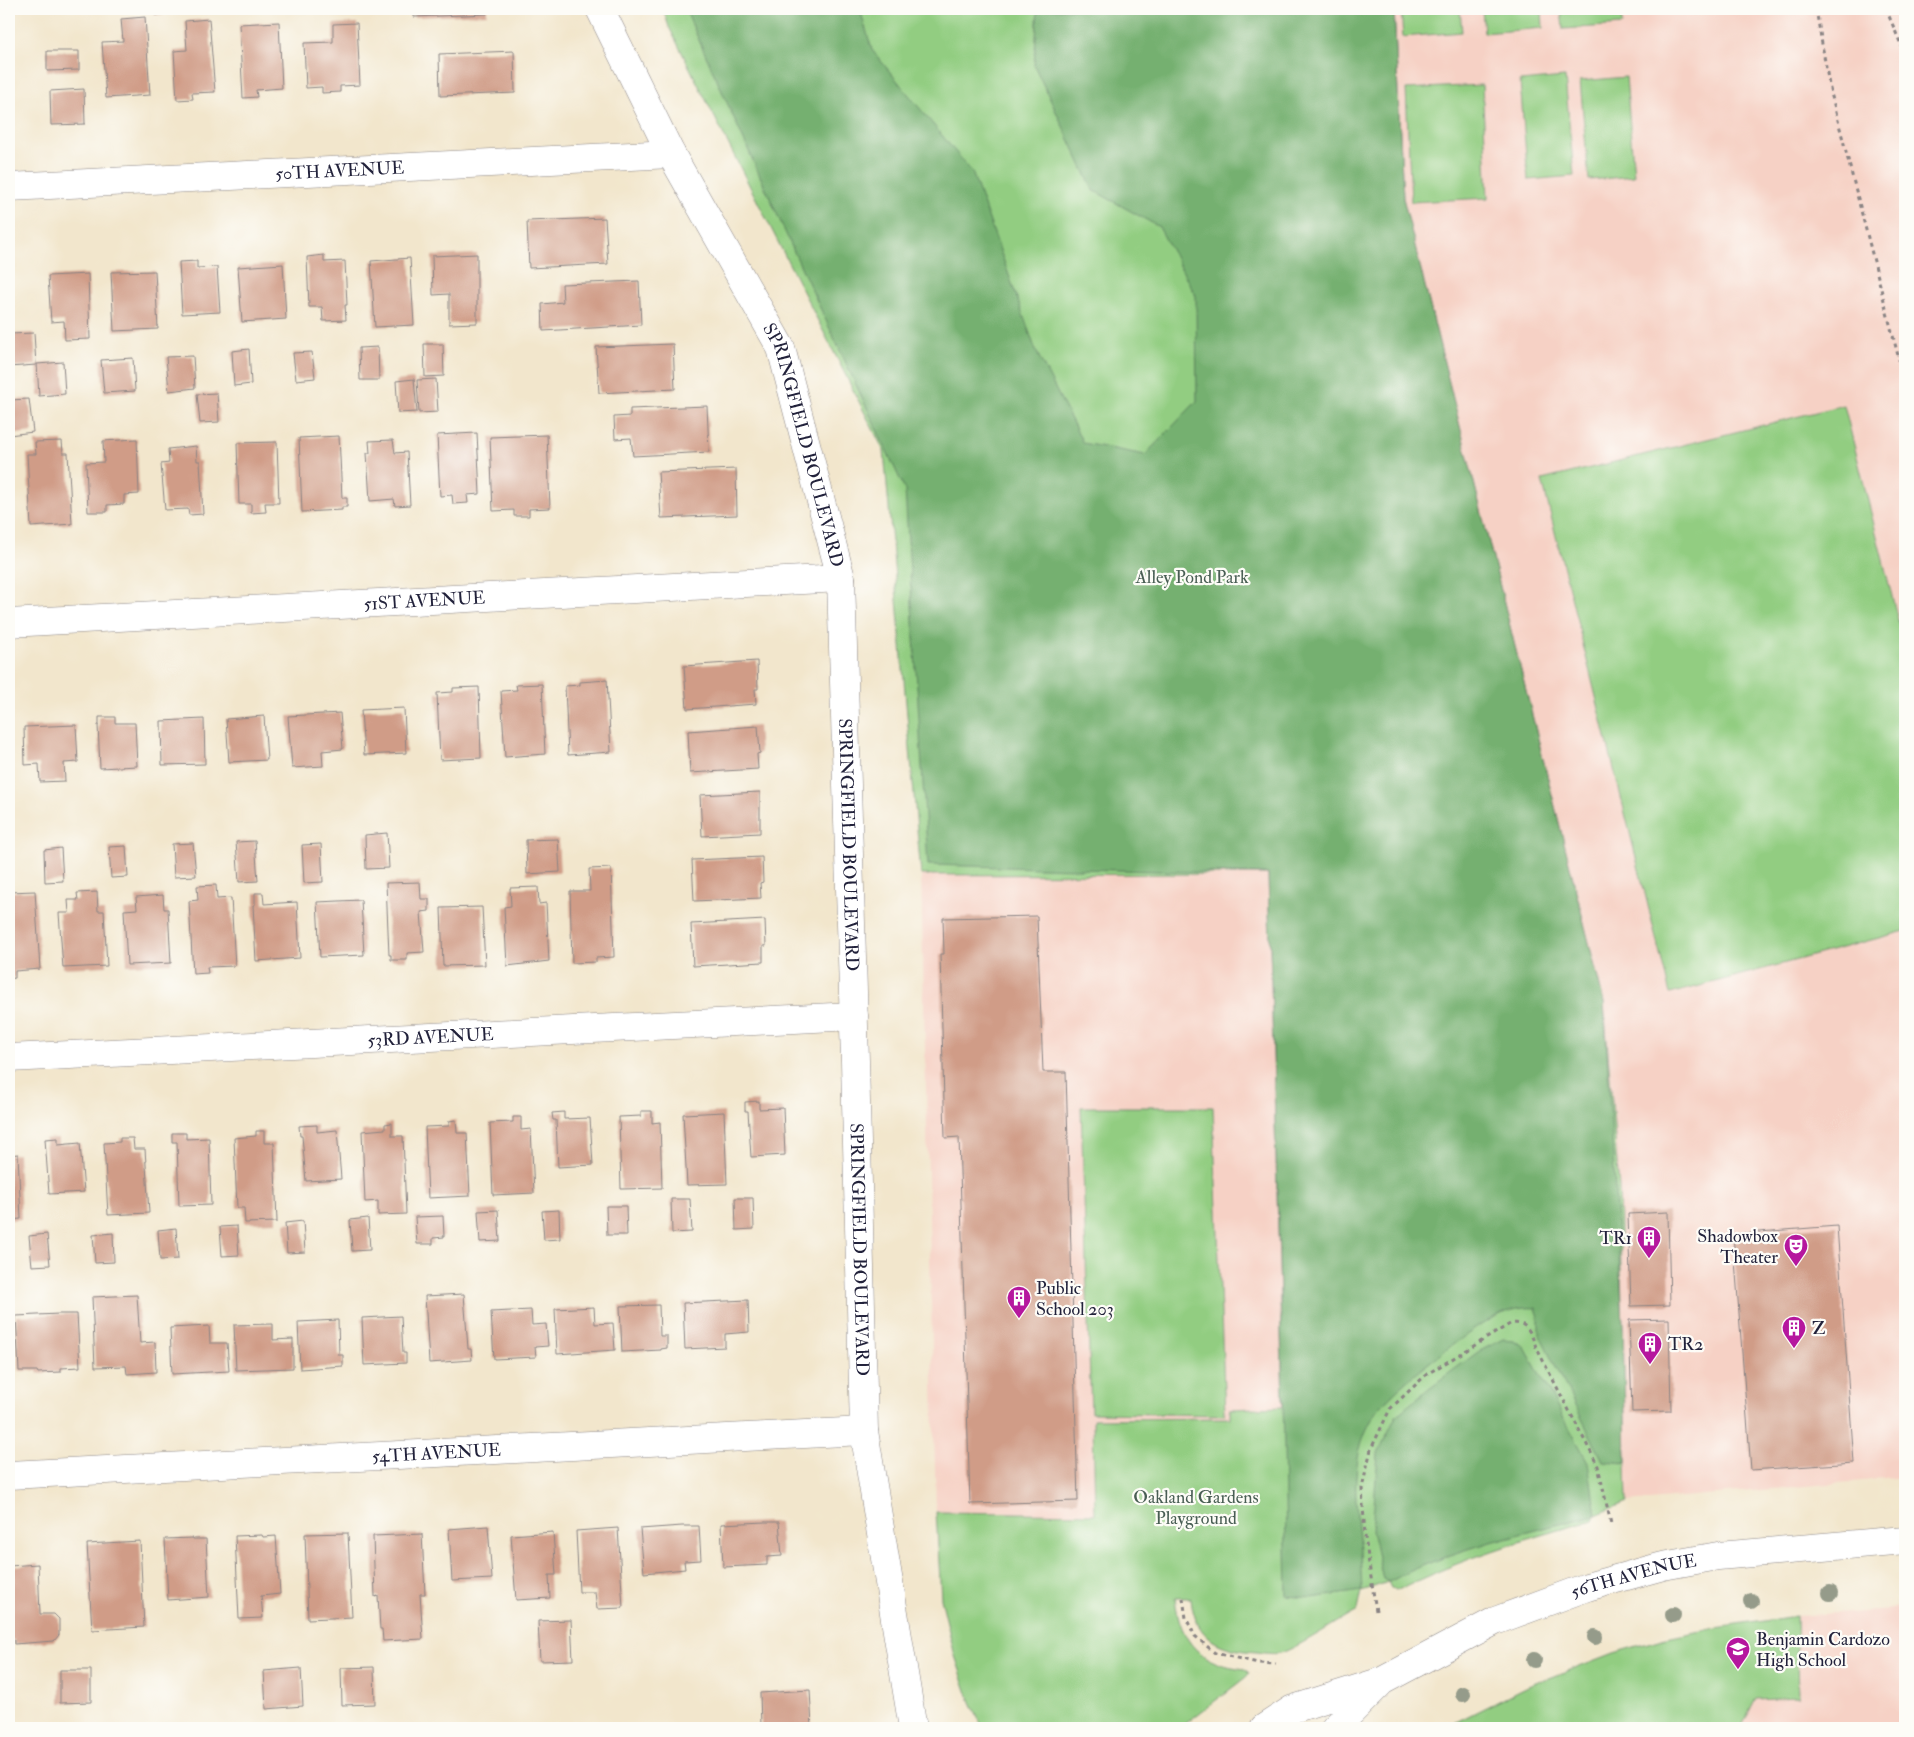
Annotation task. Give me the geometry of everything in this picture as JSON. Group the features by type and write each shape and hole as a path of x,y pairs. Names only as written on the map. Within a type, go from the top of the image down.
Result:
{"street":[{"name":"SPRINGFIELD BOULEVARD","path":"600,9 671,154 781,348 841,578 864,1431 913,1728"},
{"name":"50TH AVENUE","path":"9,187 671,154"},
{"name":"51ST AVENUE","path":"9,623 841,578"},
{"name":"53RD AVENUE","path":"9,1058 854,1016"},
{"name":"54TH AVENUE","path":"9,1475 864,1431"},
{"name":"56TH AVENUE","path":"1264,1728 1293,1709 1382,1681 1495,1621 1587,1587 1663,1566 1718,1556 1905,1540"},
{"name":"56TH AVENUE","path":"1335,1728 1382,1681"}],"path":[{"path":"1816,9 1829,85 1905,383"},
{"path":"1886,9 1905,54"},
{"path":"1376,1611 1365,1537 1362,1488 1371,1448 1390,1409 1427,1374 1510,1324 1517,1322 1525,1325 1532,1333 1536,1347 1598,1466 1611,1524"},
{"path":"1183,1598 1186,1618 1194,1636 1215,1653 1258,1663 1276,1664"}],"shaded area":[{"path":"1394,9 1905,9 1905,1477 1627,1502 1619,1188 1604,1003 1403,198"},
{"path":"1268,874 1283,1407 1231,1409 1230,1418 1093,1419 1096,1514 936,1512 921,875"},
{"name":"Benjamin Cardozo High School","path":"1905,1608 1905,1728 1444,1728 1528,1686 1613,1653 1662,1639 1710,1629 1796,1616"}],"green space":[{"name":"Alley Pond Park","path":"663,9 1394,9 1403,198 1604,1003 1619,1188 1627,1502 1596,1515 1594,1520 1469,1559 1396,1591 1391,1588 1388,1582 1362,1591 1358,1610 1303,1643 1281,1653 1271,1654 1243,1651 1220,1645 1204,1633 1193,1612 1191,1598 1175,1598 1182,1628 1196,1649 1205,1657 1217,1663 1246,1669 1250,1674 1180,1728 983,1728 971,1702 955,1656 941,1598 936,1512 1095,1514 1093,1419 1230,1418 1230,1409 1283,1407 1268,874 921,875 884,451 669,27"},
{"name":"Alley Pond Park","path":"685,9 860,9 872,50 972,172 1036,351 1083,443 1145,455 1197,401 1196,296 1159,227 1093,190 1034,65 1038,9 1394,9 1403,198 1604,1003 1623,1323 1626,1463 1603,1461 1539,1333 1539,1317 1536,1308 1524,1308 1502,1314 1472,1331 1414,1375 1394,1392 1379,1409 1369,1425 1362,1442 1356,1477 1362,1591 1312,1598 1287,1596 1268,874 928,865 905,490 795,254"},
{"path":"1401,9 1460,9 1462,32 1403,37"},
{"path":"1482,9 1542,9 1543,28 1484,33"},
{"path":"1561,9 1621,9 1622,25 1563,29"},
{"path":"1565,77 1574,176 1528,180 1520,81"},
{"path":"1626,77 1634,176 1589,180 1580,81"},
{"path":"1482,85 1488,198 1411,202 1406,89"},
{"path":"1844,405 1905,648 1905,931 1670,994 1542,480"},
{"path":"1081,1107 1213,1107 1225,1415 1091,1413"},
{"path":"1503,1339 1513,1340 1524,1346 1588,1462 1596,1515 1464,1551 1413,1570 1389,1582 1383,1579 1372,1531 1378,1453 1396,1416 1429,1388 1478,1352"},
{"name":"Benjamin Cardozo High School","path":"1796,1616 1798,1697 1756,1699 1741,1728 1444,1728 1528,1686 1613,1653 1662,1639 1710,1629"}],"building":[{"path":"154,9 174,9 174,13 155,15"},
{"path":"414,9 487,9 487,14 414,17"},
{"path":"145,17 150,95 106,98 102,42 123,41 121,19"},
{"path":"209,19 215,92 192,93 193,99 177,100 174,51 187,50 185,21"},
{"path":"279,22 282,88 256,90 257,97 243,98 239,24"},
{"path":"357,23 360,85 340,86 340,92 322,93 322,87 306,88 304,43 333,42 333,24"},
{"path":"47,51 79,51 79,70 47,71"},
{"path":"514,51 515,93 440,96 439,54"},
{"path":"84,89 85,124 51,125 50,91"},
{"path":"605,218 608,264 529,268 527,221"},
{"path":"477,254 477,323 449,324 449,294 433,295 432,256"},
{"path":"324,255 324,262 345,261 346,320 323,321 322,307 309,307 307,257"},
{"path":"410,258 414,325 375,327 371,261"},
{"path":"197,261 197,268 217,267 220,312 182,314 179,262"},
{"path":"283,264 286,319 242,322 238,267"},
{"path":"155,271 158,329 114,331 111,272"},
{"path":"88,274 90,339 65,340 64,321 51,322 48,276"},
{"path":"639,281 641,325 543,331 542,304 563,302 562,284"},
{"path":"34,333 36,365 9,367 9,334"},
{"path":"424,344 443,344 444,376 425,377"},
{"path":"673,344 675,389 599,393 596,347"},
{"path":"378,347 379,380 360,380 359,348"},
{"path":"249,349 251,384 234,386 232,351"},
{"path":"312,352 315,378 296,380 293,353"},
{"path":"193,356 195,388 169,391 166,357"},
{"path":"133,358 135,391 104,393 101,360"},
{"path":"63,362 65,394 39,396 37,364"},
{"path":"414,379 417,412 398,413 396,381"},
{"path":"436,379 438,412 419,413 417,380"},
{"path":"217,393 219,422 200,423 197,394"},
{"path":"29,399 33,432 9,435 9,400"},
{"path":"707,406 709,452 633,456 631,438 615,439 614,417 630,416 630,409"},
{"path":"477,433 480,494 467,495 468,503 453,504 452,495 440,496 437,435"},
{"path":"547,435 550,508 529,509 529,516 514,516 514,510 493,511 490,437"},
{"path":"339,436 342,498 347,498 347,507 342,507 342,510 302,512 299,438"},
{"path":"137,439 139,494 124,495 124,504 107,505 107,512 88,512 86,463 104,462 103,441"},
{"path":"393,440 395,453 407,452 410,505 395,506 394,499 370,501 367,453 370,453 369,441"},
{"path":"62,441 63,453 68,453 72,524 31,527 27,454 36,454 35,442"},
{"path":"277,442 279,503 265,503 266,512 251,513 251,504 239,504 237,443"},
{"path":"196,446 197,461 200,461 203,514 189,515 188,509 165,510 161,464 169,463 168,449"},
{"path":"736,469 737,515 661,518 658,472"},
{"path":"9,502 12,502 12,536 9,536"},
{"path":"757,661 758,689 755,689 756,704 687,709 684,666"},
{"path":"607,680 611,752 568,755 565,686 580,685 580,682"},
{"path":"542,684 545,754 505,757 501,691 517,690 516,685"},
{"path":"479,687 481,758 440,760 437,693 453,692 453,688"},
{"path":"404,708 406,753 364,755 361,710"},
{"path":"340,713 343,749 322,751 323,766 292,768 288,716"},
{"path":"264,716 267,760 229,762 226,719"},
{"path":"99,717 115,717 115,723 135,723 137,766 100,768"},
{"path":"204,719 205,764 162,765 161,721"},
{"path":"76,725 78,762 64,763 65,781 40,782 39,764 25,765 24,727"},
{"path":"758,726 760,753 757,754 758,769 690,773 688,731"},
{"path":"760,792 760,833 702,836 700,795"},
{"path":"387,833 389,868 366,869 365,835"},
{"path":"558,839 560,872 527,874 526,840"},
{"path":"255,841 258,881 239,882 236,842"},
{"path":"193,843 196,876 174,877 172,844"},
{"path":"321,844 323,882 304,883 302,845"},
{"path":"126,846 128,877 111,878 109,847"},
{"path":"61,848 63,881 45,882 44,850"},
{"path":"762,857 763,882 760,883 761,898 694,901 692,860"},
{"path":"611,868 614,957 596,958 596,962 572,963 570,891 590,891 589,869"},
{"path":"420,882 421,899 429,899 429,911 421,912 424,952 407,953 407,960 391,960 391,955 389,955 386,883"},
{"path":"216,885 217,899 231,898 235,966 207,967 208,973 193,974 189,901 198,900 197,886"},
{"path":"538,887 539,904 546,903 549,961 507,966 504,907 511,906 510,888"},
{"path":"35,891 40,969 15,971 15,978 9,979 9,892"},
{"path":"97,892 98,911 104,911 107,966 63,968 59,913 69,913 68,900 78,900 77,893"},
{"path":"255,893 263,893 264,904 297,902 300,958 256,961 253,905 255,905"},
{"path":"163,895 164,909 168,909 171,963 127,965 124,910 137,909 136,897"},
{"path":"361,900 364,955 320,957 317,902"},
{"path":"482,907 485,965 443,966 441,908"},
{"name":"Public School 203","path":"1037,916 1043,1072 1066,1072 1078,1501 970,1504 959,1137 945,1138 940,954 944,954 943,918"},
{"path":"765,920 766,946 763,946 763,962 693,966 691,924"},
{"path":"759,1101 759,1109 783,1108 785,1155 751,1157 748,1111 745,1111 745,1102"},
{"path":"641,1111 652,1111 652,1123 660,1122 662,1188 621,1189 619,1117 641,1116"},
{"path":"564,1112 564,1119 590,1118 593,1165 558,1167 556,1120 553,1120 552,1113"},
{"path":"724,1112 727,1184 687,1185 683,1114"},
{"path":"513,1117 521,1117 521,1130 531,1129 534,1193 493,1195 490,1123 513,1122"},
{"path":"456,1120 457,1133 467,1133 470,1196 428,1198 425,1127 449,1126 449,1121"},
{"path":"392,1123 392,1136 403,1136 406,1214 378,1215 378,1201 365,1202 362,1131 385,1129 385,1124"},
{"path":"317,1125 317,1132 337,1130 341,1179 306,1181 302,1136 300,1136 299,1126"},
{"path":"256,1131 264,1131 264,1143 274,1143 277,1222 245,1223 244,1208 237,1208 234,1138 256,1136"},
{"path":"172,1133 186,1133 186,1139 209,1138 211,1205 179,1206 177,1142 172,1142"},
{"path":"58,1138 58,1145 80,1143 84,1192 49,1194 45,1139"},
{"path":"120,1138 133,1138 134,1149 145,1149 149,1213 108,1215 104,1143 120,1142"},
{"path":"18,1154 21,1219 9,1220 9,1155"},
{"path":"735,1198 753,1198 754,1229 736,1230"},
{"path":"671,1199 690,1199 692,1232 672,1233"},
{"path":"606,1206 626,1206 627,1235 607,1235"},
{"path":"498,1210 500,1241 480,1242 478,1211"},
{"path":"559,1210 560,1239 544,1240 542,1211"},
{"name":"TR1","path":"1668,1212 1670,1305 1631,1306 1628,1214"},
{"path":"443,1216 444,1237 433,1238 433,1244 417,1244 415,1217"},
{"path":"368,1218 370,1250 352,1251 350,1220"},
{"path":"303,1221 305,1252 287,1253 285,1223"},
{"path":"237,1226 239,1255 222,1256 220,1227"},
{"name":"Z","path":"1837,1226 1854,1463 1751,1470 1733,1234"},
{"path":"176,1228 178,1259 160,1260 158,1230"},
{"path":"113,1233 114,1262 95,1263 93,1235"},
{"path":"47,1234 50,1265 32,1266 29,1236"},
{"path":"464,1294 468,1349 471,1349 472,1360 429,1363 425,1296"},
{"path":"137,1295 140,1343 155,1342 156,1372 127,1374 126,1366 95,1367 92,1297"},
{"path":"748,1300 749,1332 725,1334 725,1347 685,1349 683,1303"},
{"path":"659,1305 660,1336 667,1336 667,1348 622,1352 620,1306"},
{"path":"594,1307 595,1324 613,1323 615,1350 557,1354 555,1309"},
{"path":"531,1310 532,1325 546,1324 548,1346 535,1347 536,1357 494,1359 491,1312"},
{"path":"77,1314 80,1367 61,1368 61,1372 38,1373 37,1371 19,1371 16,1316"},
{"path":"401,1316 403,1353 406,1353 406,1363 364,1365 362,1318"},
{"name":"TR2","path":"1669,1319 1671,1411 1632,1412 1629,1320"},
{"path":"338,1320 339,1355 343,1355 343,1366 300,1369 298,1322"},
{"path":"273,1324 273,1340 293,1339 293,1368 236,1370 234,1325"},
{"path":"209,1326 210,1343 227,1343 229,1371 172,1374 170,1328"},
{"path":"779,1522 782,1556 767,1557 767,1565 723,1567 721,1524"},
{"path":"488,1526 492,1579 452,1581 449,1529"},
{"path":"699,1526 701,1560 684,1561 685,1569 644,1573 640,1529"},
{"path":"618,1528 623,1608 597,1609 595,1592 579,1592 576,1531"},
{"path":"553,1532 556,1575 549,1575 550,1598 516,1600 511,1535"},
{"path":"348,1533 352,1617 308,1619 305,1534"},
{"path":"422,1534 425,1594 420,1594 423,1639 383,1641 382,1629 380,1629 378,1596 375,1597 373,1536"},
{"path":"262,1535 263,1537 276,1536 280,1594 261,1596 263,1618 239,1619 235,1536"},
{"path":"165,1539 206,1539 209,1597 168,1600"},
{"path":"140,1541 144,1627 92,1630 87,1544"},
{"path":"38,1564 40,1614 54,1614 59,1619 59,1635 54,1641 14,1644 14,1640 9,1640 9,1566"},
{"path":"571,1620 573,1660 540,1661 538,1621"},
{"path":"374,1667 375,1704 342,1705 341,1668"},
{"path":"301,1668 303,1706 266,1709 264,1671"},
{"path":"60,1670 91,1670 91,1702 60,1703"},
{"path":"810,1690 812,1728 759,1728 761,1726 760,1693"}],"place":[{"name":"TR1","path":"1649,1259"},
{"name":"Shadowbox Theater","path":"1796,1267"},
{"name":"Public School 203","path":"1019,1319"},
{"name":"Z","path":"1794,1349"},
{"name":"TR2","path":"1650,1365"},
{"name":"Benjamin Cardozo High School","path":"1738,1670"}],"park label":[{"name":"Oakland Gardens Playground","path":"1196,1507"}]}
